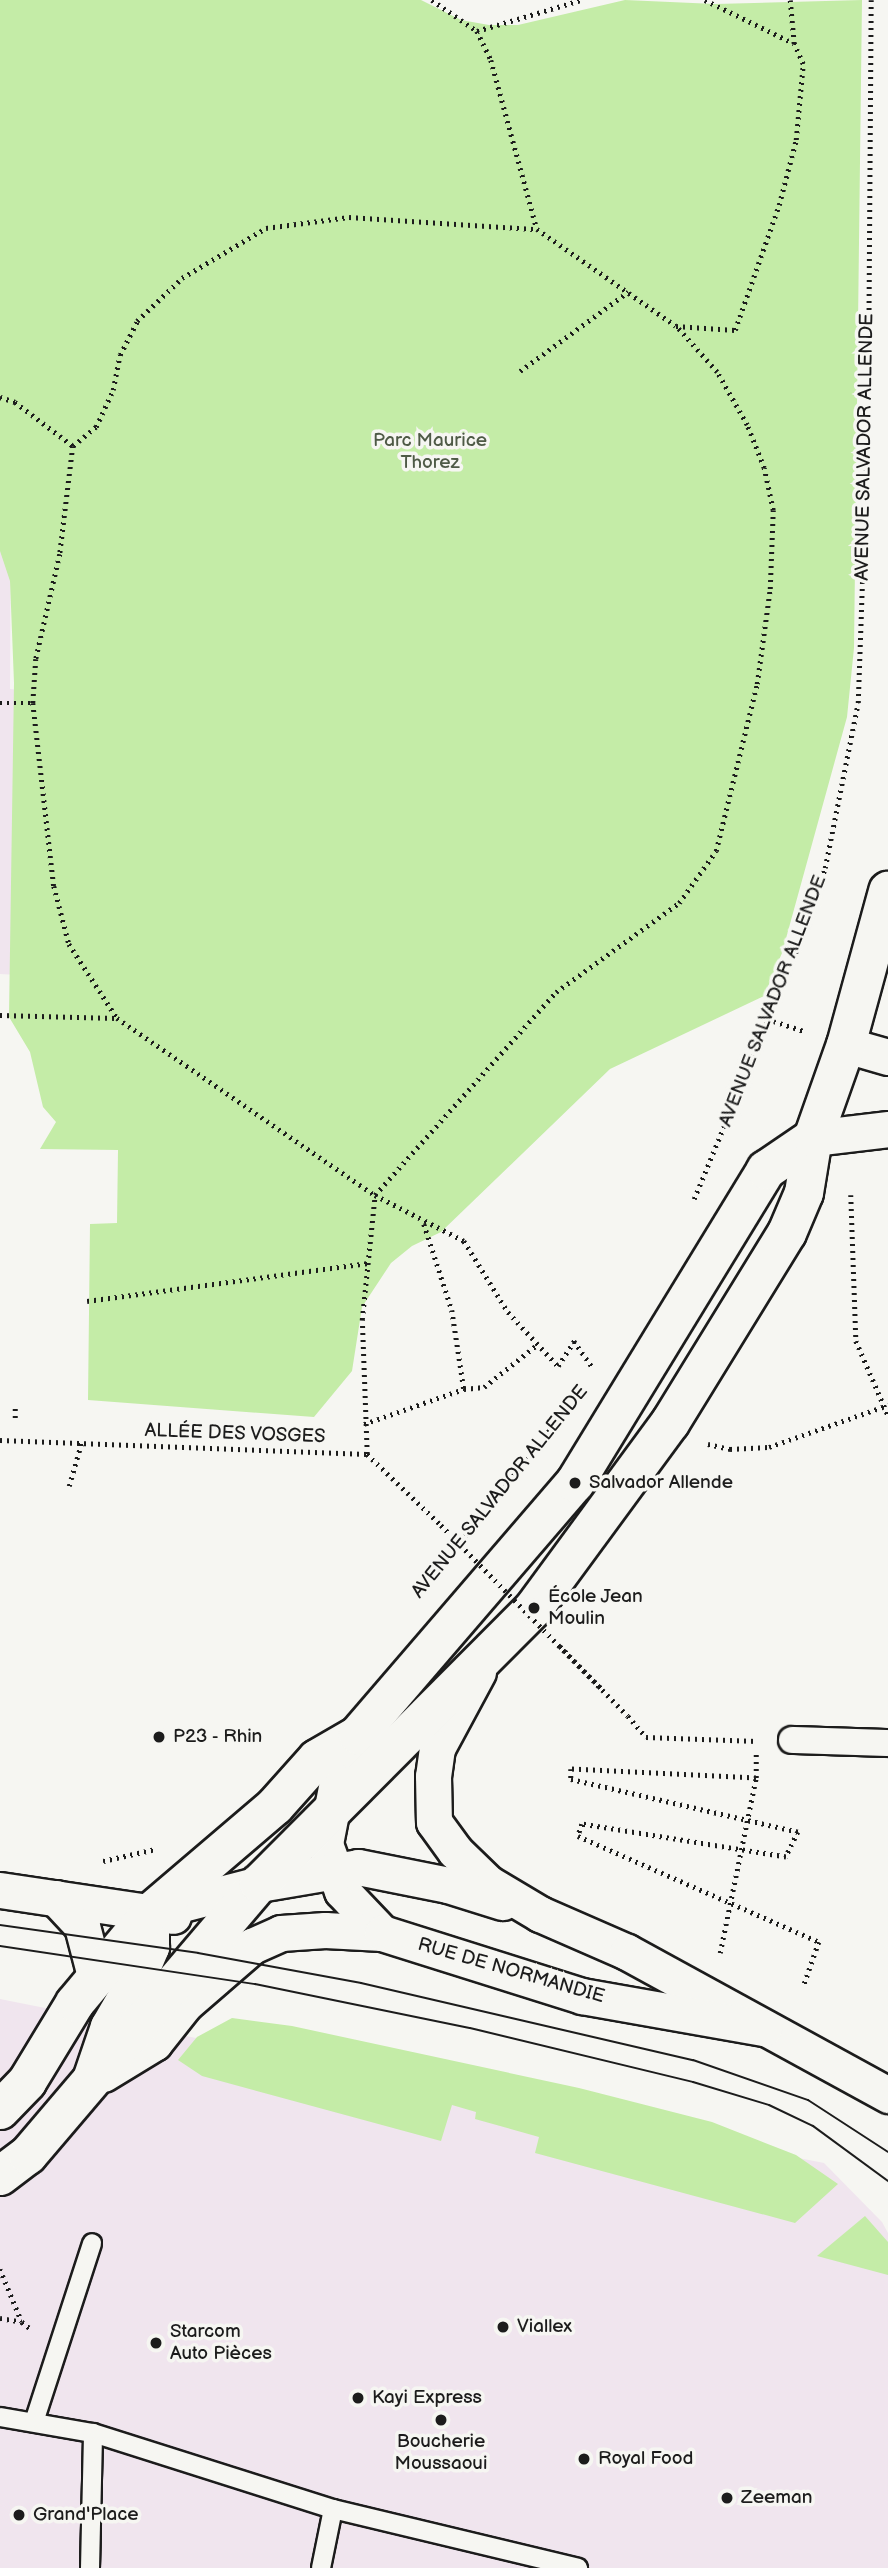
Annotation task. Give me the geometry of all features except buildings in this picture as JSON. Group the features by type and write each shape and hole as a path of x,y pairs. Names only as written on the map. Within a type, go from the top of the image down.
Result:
{"street":[{"path":"0,2176 29,2155 259,1884 534,1608 670,1423 787,1233 804,1193 813,1138 846,1045 888,891"},
{"path":"846,1045 888,1057"},
{"path":"382,1933 342,1892 325,1844 337,1782 358,1735 575,1483 766,1170 813,1138 888,1129"},
{"name":"RUE DE NORMANDIE","path":"488,1654 437,1748 434,1822 454,1851 488,1884 540,1914 626,1952 888,2095"},
{"path":"0,2110 27,2082 95,1976 151,1912 275,1806 317,1759 358,1735"},
{"path":"792,1740 888,1743"},
{"name":"RUE DE NORMANDIE","path":"151,1912 259,1884 358,1867 448,1885 540,1914"},
{"path":"0,1890 281,1933 325,1930 382,1933"},
{"path":"56,1898 82,1926 95,1976"},
{"path":"88,2083 108,2025 147,1956 151,1912"},
{"path":"88,2083 154,2043 185,2004 234,1959 281,1933"},
{"name":"RUE DE NORMANDIE","path":"382,1933 582,1996 764,2028"}],"lane":[{"path":"34,2422 92,2243"},
{"path":"0,2417 93,2433 333,2509 578,2568"},
{"path":"90,2568 93,2433"},
{"path":"321,2568 333,2509"}],"path":[{"path":"432,0 477,31 491,60 537,229"},
{"path":"477,31 581,0"},
{"path":"705,0 794,44"},
{"path":"676,326 734,330 779,205 796,140 804,85 803,64 794,44 790,0"},
{"name":"AVENUE SALVADOR ALLENDE","path":"692,1204 801,939 825,868 858,703 868,422 871,0"},
{"path":"596,1371 574,1341 558,1366 508,1312 464,1241 424,1223 375,1195 117,1017 66,932 54,886 33,703 36,659 60,554 73,446 96,426 113,390 120,355 137,321 182,278 266,229 349,217 537,229 676,326 717,372 747,425 764,468 773,510 770,589 757,684 716,851 679,903 556,992 375,1195 362,1321 367,1454 441,1525 603,1690"},
{"path":"520,371 628,292"},
{"path":"0,397 15,402 73,446"},
{"path":"0,703 33,703"},
{"path":"0,1015 117,1017"},
{"path":"851,1190 856,1341 887,1407 888,1415"},
{"path":"424,1223 452,1310 464,1389"},
{"path":"87,1301 368,1263"},
{"path":"365,1424 464,1389 484,1387 538,1344"},
{"name":"AVENUE SALVADOR ALLENDE","path":"588,1382 603,1361"},
{"name":"AVENUE SALVADOR ALLENDE","path":"443,1564 571,1403"},
{"path":"15,1405 15,1418"},
{"path":"703,1443 730,1449 769,1447 887,1407"},
{"name":"ALLÉE DES VOSGES","path":"0,1440 82,1441 367,1454"},
{"path":"69,1486 82,1441"},
{"path":"560,1646 646,1737 792,1740"},
{"path":"720,1953 756,1778 756,1741"},
{"path":"756,1778 571,1769 571,1779 798,1832 786,1857 582,1824 578,1836 819,1942 804,1985"},
{"path":"92,1860 164,1847"},
{"path":"0,2269 22,2322"}],"shaded area":[{"path":"0,474 11,475 10,689 20,690 19,975 0,974"},
{"name":"Grand'Place","path":"0,1999 824,2163 882,2222 888,2233 888,2568 0,2568"}],"green space":[{"name":"Parc Maurice Thorez","path":"0,0 421,0 461,20 489,25 518,25 625,0 715,4 862,0 854,648 847,717 782,953 764,996 610,1069 441,1232 412,1246 391,1263 362,1307 352,1371 314,1417 88,1400 90,1224 117,1223 118,1150 40,1149 56,1122 43,1107 30,1052 9,1017 14,683 10,581 0,551"},
{"path":"232,2018 292,2026 579,2088 712,2122 796,2155 838,2184 795,2223 535,2153 539,2137 475,2119 476,2112 452,2105 441,2141 202,2076 178,2060 197,2037"},
{"path":"865,2216 888,2242 888,2275 817,2256"}],"tram line":[{"path":"0,1925 198,1953 361,1983 693,2060 808,2100 888,2152"},
{"path":"0,1946 255,1984 470,2028 693,2082 769,2105 813,2126 888,2181"}],"place":[{"name":"Salvador Allende","path":"575,1483"},
{"name":"École Jean Moulin","path":"534,1608"},
{"name":"P23 - Rhin","path":"159,1737"},
{"name":"Viallex","path":"503,2327"},
{"name":"Starcom Auto Pièces","path":"156,2343"},
{"name":"Kayi Express","path":"358,2398"},
{"name":"Boucherie Moussaoui","path":"441,2420"},
{"name":"Royal Food","path":"584,2459"},
{"name":"Zeeman","path":"727,2498"},
{"name":"Grand'Place","path":"19,2515"}]}
